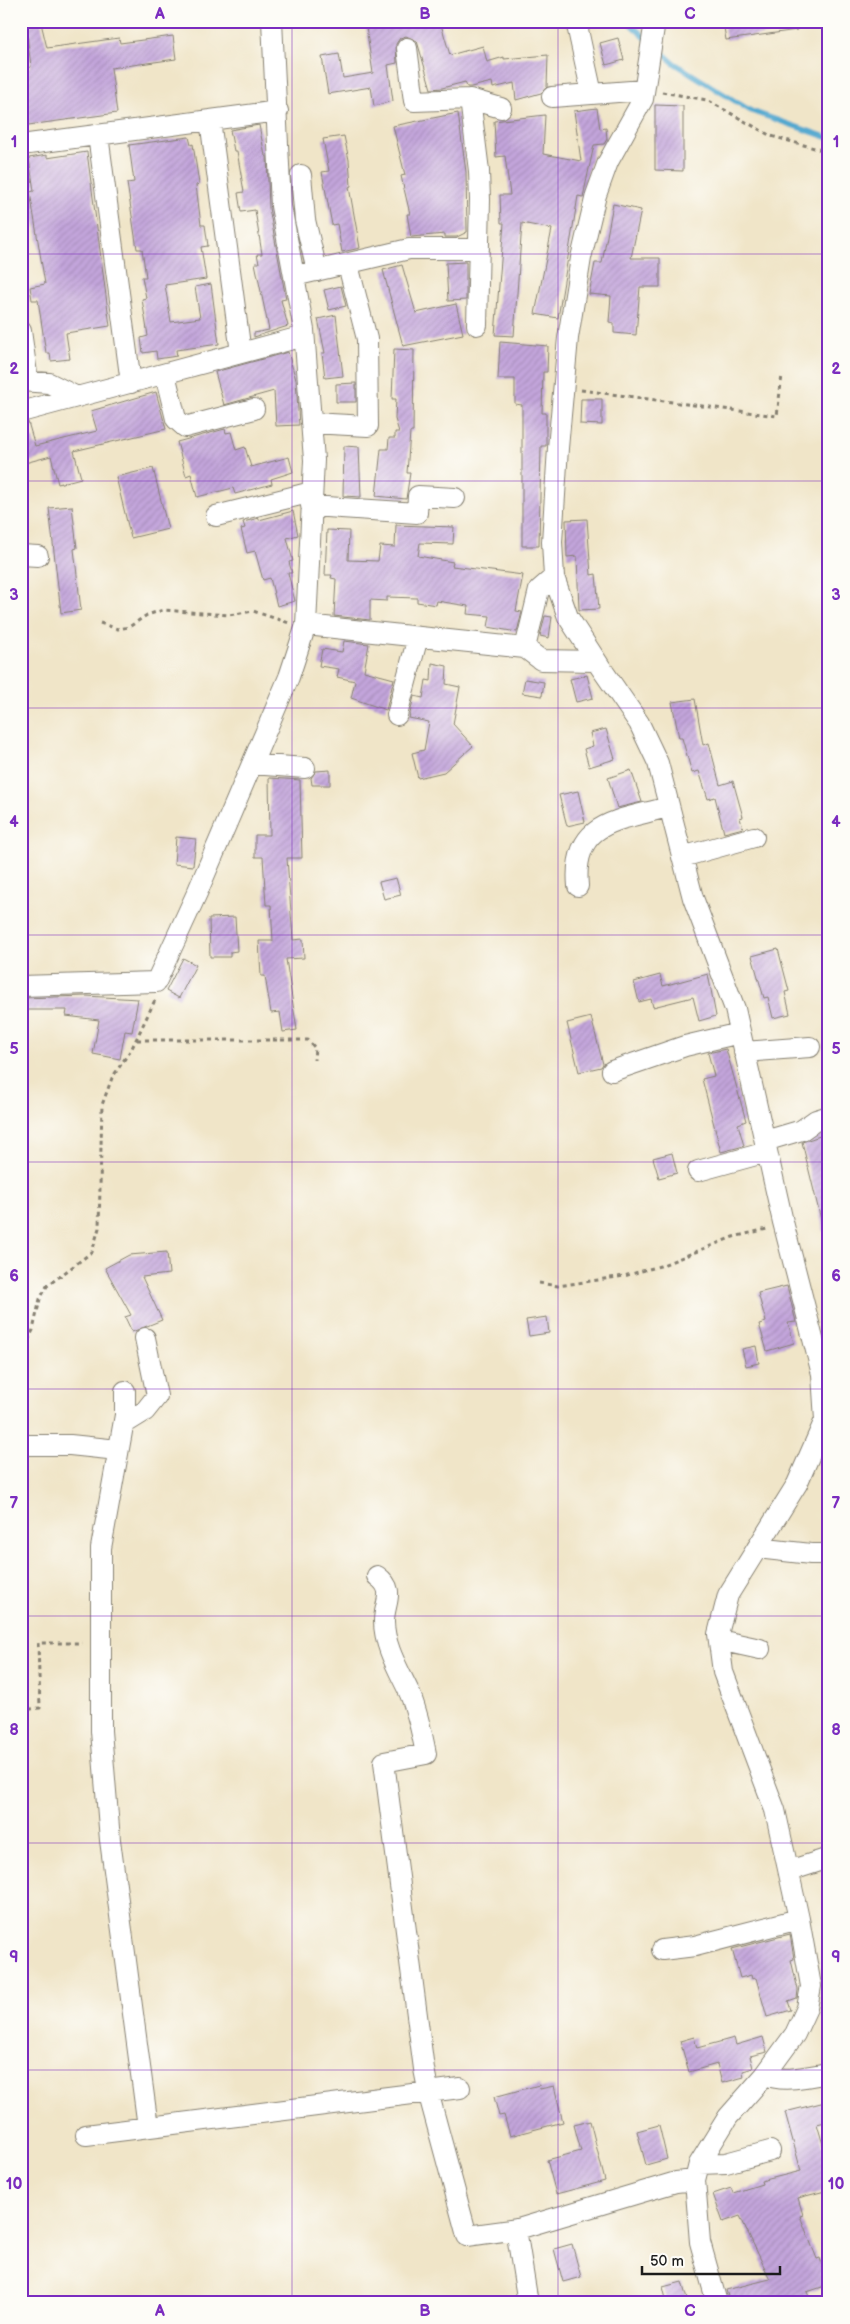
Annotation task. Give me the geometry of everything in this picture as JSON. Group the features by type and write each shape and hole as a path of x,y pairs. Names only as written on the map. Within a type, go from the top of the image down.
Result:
{"street":[{"path":"21,986 156,982 289,677 306,625 314,460 304,336 281,206 278,111 272,21"},
{"path":"576,21 592,94"},
{"path":"655,24 643,99 608,162 596,195 581,258 568,338 563,388 552,542 554,577 568,617 639,723 658,763 693,898 735,1009 784,1225 826,1391 825,1420 797,1484 728,1595 718,1634 723,1672 775,1810 799,1919 811,1986 810,1999 801,2023 765,2075 728,2116 697,2172 700,2242 717,2303"},
{"path":"407,48 414,101 470,99 501,108"},
{"path":"552,97 644,90"},
{"path":"470,99 479,171 477,325"},
{"path":"21,145 278,111"},
{"path":"210,120 240,353"},
{"path":"98,135 131,383"},
{"path":"301,174 305,220 317,271"},
{"path":"294,276 348,265 410,249 479,249"},
{"path":"311,423 368,426 367,338 348,265"},
{"path":"21,332 25,381 49,383 77,397"},
{"path":"21,412 304,336"},
{"path":"165,374 176,419 185,427 254,409"},
{"path":"216,516 312,499 417,513 418,496 455,498"},
{"path":"525,648 539,590 554,577"},
{"path":"306,625 525,648 541,660 596,661"},
{"path":"397,715 418,637"},
{"path":"252,764 305,768"},
{"path":"578,886 578,854 594,831 606,824 668,807"},
{"path":"682,856 754,837"},
{"path":"612,1072 685,1046 742,1043 810,1047"},
{"path":"698,1171 766,1146 802,1130 816,1120 829,1116"},
{"path":"124,1424 145,1411 157,1396 145,1338"},
{"path":"126,1391 124,1424 101,1548 101,1731 105,1785 148,2127"},
{"path":"21,1445 70,1445 118,1450"},
{"path":"757,1548 829,1554"},
{"path":"377,1576 386,1585 390,1593 384,1621 389,1643 421,1724 426,1754 384,1762 428,2091 467,2236 516,2229 676,2182 726,2162 770,2152"},
{"path":"719,1640 760,1649"},
{"path":"789,1871 829,1858"},
{"path":"662,1950 695,1946 799,1919"},
{"path":"765,2075 774,2079 789,2079 829,2073"},
{"path":"86,2135 460,2088"},
{"path":"516,2229 528,2303"}],"path":[{"path":"644,90 706,100 771,136 829,152"},
{"path":"563,388 777,416 782,375"},
{"path":"100,623 118,629 129,627 147,615 163,610 229,615 253,611 290,623 306,625"},
{"path":"21,1355 32,1330 40,1300 47,1286 92,1252 99,1228 102,1105 112,1078 137,1040 155,1005 156,982"},
{"path":"137,1040 308,1040 315,1048 314,1060"},
{"path":"539,1283 558,1286 624,1276 660,1266 734,1237 784,1225"},
{"path":"21,1710 40,1708 38,1643 100,1643"}],"building":[{"path":"365,21 440,21 450,55 483,46 487,62 504,57 504,59 548,55 547,87 541,93 516,100 514,83 493,88 492,82 467,87 465,82 431,89 417,41 406,36 400,38 396,44 397,63 388,65 393,101 374,106 371,87 328,94 322,57 339,54 343,78 373,73"},
{"path":"723,21 796,21 797,30 726,40"},
{"path":"41,23 47,48 119,38 120,43 173,36 176,59 111,68 117,113 21,126 21,69 31,67 26,25"},
{"path":"618,38 624,60 606,65 600,43"},
{"path":"655,105 683,106 683,171 655,170"},
{"path":"597,108 600,129 606,128 607,139 604,144 594,145 583,197 578,196 558,318 535,314 552,229 522,223 514,336 495,335 504,223 501,223 500,195 510,195 505,156 496,157 494,121 545,115 543,154 581,161 574,111"},
{"path":"458,113 466,172 467,232 457,237 445,237 445,234 411,237 407,214 410,214 401,176 405,175 393,126"},
{"path":"259,125 265,156 267,156 269,208 286,299 281,300 288,326 254,337 254,333 269,330 255,263 259,263 257,254 262,254 255,210 241,212 238,193 244,192 237,151 234,151 230,130"},
{"path":"344,136 349,160 351,186 349,187 360,248 342,252 337,224 332,225 322,172 329,171 323,139"},
{"path":"189,137 191,145 193,144 199,184 196,185 201,225 205,225 208,246 201,247 206,279 165,285 171,322 200,318 195,287 211,284 219,344 176,350 177,356 157,359 156,351 143,353 141,338 148,336 142,299 146,298 142,277 146,277 142,249 137,249 127,183 134,182 129,145"},
{"path":"87,152 110,326 66,333 70,359 51,361 50,353 46,353 38,300 32,300 30,287 45,284 30,192 34,191 29,158 47,155 47,158"},
{"path":"613,204 641,210 631,258 660,258 660,287 640,287 636,335 614,333 614,323 609,322 611,296 589,294 595,263 602,263"},
{"path":"466,262 466,300 448,301 446,263"},
{"path":"402,265 416,313 456,304 463,334 403,346 383,270"},
{"path":"341,286 346,306 329,310 324,290"},
{"path":"336,315 343,376 325,378 322,353 325,353 318,319"},
{"path":"500,342 548,346 547,372 543,372 542,413 546,413 546,446 541,446 539,546 522,546 522,405 515,404 515,379 498,379"},
{"path":"394,349 414,350 413,432 410,432 407,473 410,473 406,499 376,496 381,449 388,449 389,438 395,438 395,432 399,432 395,419 396,399 392,399"},
{"path":"288,352 296,380 299,425 276,426 274,391 224,405 215,372"},
{"path":"356,383 356,402 336,402 336,384"},
{"path":"156,392 166,429 74,451 81,478 58,484 51,456 21,464 21,424 28,422 35,446 97,431 91,411"},
{"path":"581,399 602,399 602,425 580,424"},
{"path":"225,429 226,433 231,432 236,450 245,447 251,467 289,457 293,472 271,479 272,484 235,494 233,488 197,497 191,474 186,476 177,442"},
{"path":"344,446 359,447 361,497 343,496"},
{"path":"153,468 168,529 131,538 116,477"},
{"path":"72,506 77,548 74,549 81,610 61,613 49,508"},
{"path":"293,511 298,535 287,538 293,561 289,562 292,573 288,573 295,601 277,606 270,578 263,580 255,551 247,553 241,529 245,528 243,522"},
{"path":"587,519 591,575 596,574 599,609 579,610 577,556 567,557 566,520"},
{"path":"396,525 454,527 453,544 420,543 418,556 453,562 452,566 523,575 516,611 522,612 517,632 488,627 490,616 467,614 468,606 437,601 436,605 417,602 417,598 387,597 387,601 370,600 370,620 334,616 336,579 331,578 332,575 325,575 327,530 349,531 348,560 378,561 380,546 395,547"},
{"path":"545,616 552,617 549,638 540,636"},
{"path":"344,641 369,644 364,671 394,679 386,710 351,698 355,681 337,677 339,669 319,666 322,649 342,652"},
{"path":"432,663 447,666 446,684 460,687 453,724 473,746 444,772 418,778 412,753 424,750 429,722 409,718 414,696 423,698 426,680 431,681"},
{"path":"587,675 593,698 576,702 570,679"},
{"path":"525,679 544,682 542,696 522,693"},
{"path":"695,699 703,745 709,743 720,785 733,781 743,817 740,818 743,828 724,833 715,797 708,799 699,771 692,773 682,738 679,738 672,702"},
{"path":"606,729 615,759 589,767 584,749 593,746 590,733"},
{"path":"330,770 330,785 312,785 311,778 316,771"},
{"path":"631,770 642,802 617,808 608,778"},
{"path":"269,778 300,780 302,858 287,858 293,940 303,939 304,958 286,959 297,1030 283,1032 280,1012 271,1013 265,976 261,976 259,941 273,941 271,905 266,905 263,857 255,857 255,835 270,835"},
{"path":"578,791 585,822 567,826 559,795"},
{"path":"176,837 196,839 193,866 174,864"},
{"path":"396,878 401,895 384,899 379,882"},
{"path":"235,917 237,951 230,952 230,957 210,957 209,918"},
{"path":"778,949 789,991 785,992 790,1014 773,1018 768,997 764,998 752,956"},
{"path":"183,958 196,965 179,998 166,991"},
{"path":"708,974 716,1016 699,1021 693,997 653,1007 651,999 639,1002 634,982 660,975 663,986"},
{"path":"86,996 138,999 132,1032 125,1031 120,1059 93,1054 99,1020 66,1016 67,1010 22,1010 22,998"},
{"path":"591,1017 603,1064 601,1067 579,1072 567,1023"},
{"path":"726,1049 746,1121 738,1124 744,1146 721,1152 702,1079 714,1076 708,1053"},
{"path":"823,1135 829,1157 829,1231 824,1232 802,1142"},
{"path":"672,1153 677,1173 659,1178 653,1158"},
{"path":"167,1252 169,1274 142,1277 162,1320 132,1332 125,1317 131,1315 105,1268 129,1255"},
{"path":"787,1286 796,1322 788,1323 794,1343 767,1351 759,1324 766,1322 758,1293"},
{"path":"547,1317 549,1333 529,1336 526,1320"},
{"path":"756,1346 759,1363 746,1366 742,1349"},
{"path":"790,1934 794,1959 791,1960 798,1990 797,1998 788,2001 791,2010 767,2017 756,1978 752,1979 751,1975 740,1978 732,1949"},
{"path":"694,2037 697,2048 734,2038 736,2045 763,2037 767,2052 750,2056 753,2068 743,2071 744,2077 722,2083 717,2064 689,2072 680,2041"},
{"path":"539,2085 540,2089 554,2086 563,2122 510,2136 504,2115 499,2116 494,2097"},
{"path":"829,2101 829,2121 817,2124 826,2155 829,2154 829,2190 798,2198 803,2215 800,2216 817,2259 820,2258 828,2285 807,2292 812,2303 730,2303 726,2290 770,2279 740,2216 723,2222 713,2194 731,2188 733,2193 762,2184 761,2181 801,2171 785,2112"},
{"path":"590,2121 605,2181 556,2194 547,2160 581,2151 574,2125"},
{"path":"659,2125 667,2159 646,2165 637,2131"},
{"path":"572,2244 581,2277 563,2282 554,2249"},
{"path":"682,2282 688,2303 667,2303 663,2287"}],"waterway":[{"path":"627,21 648,40"},
{"path":"655,46 674,63 751,111 829,138"}]}
